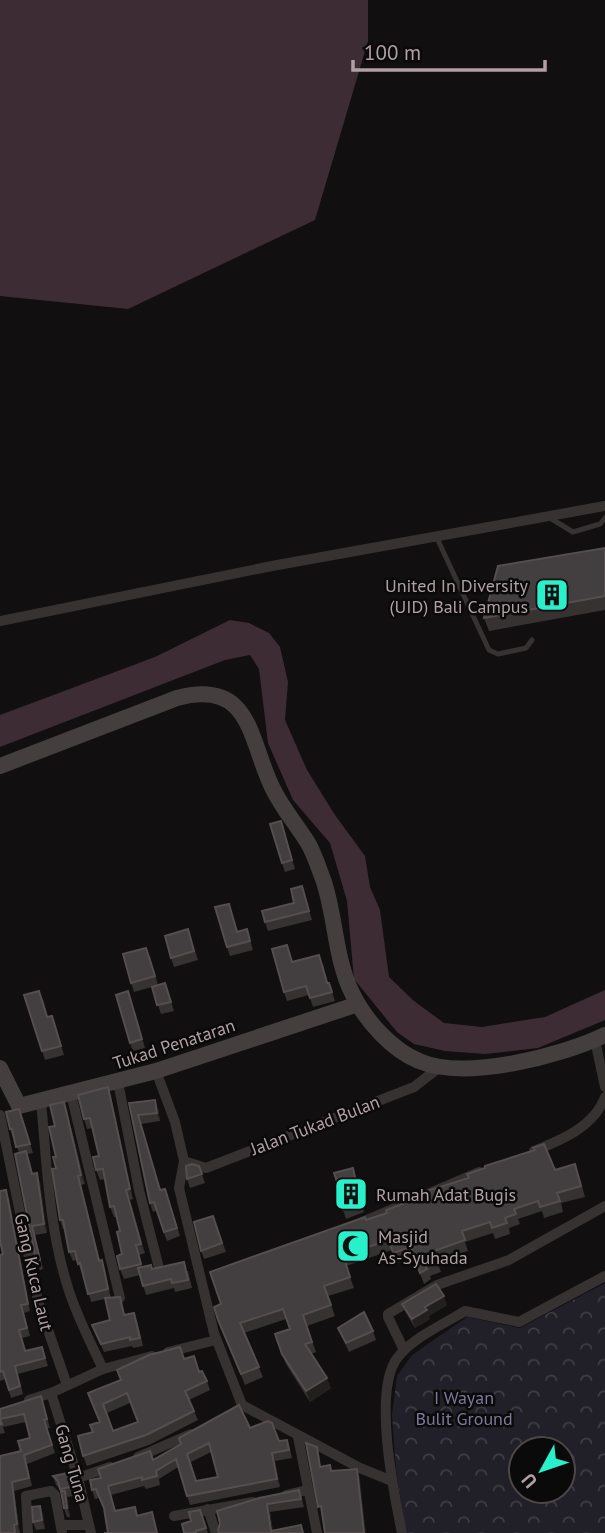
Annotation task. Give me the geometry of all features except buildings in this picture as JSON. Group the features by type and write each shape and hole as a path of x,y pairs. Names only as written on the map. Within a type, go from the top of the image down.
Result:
{"street":[{"path":"0,621 272,566 605,506"},
{"path":"0,766 177,698 212,694 232,703 248,723 272,788 313,853 325,885 342,968 358,1004 396,1047 420,1062 474,1068 514,1064 600,1037 605,1087"},
{"name":"Tukad Penataran","path":"0,1113 156,1071 358,1004"},
{"name":"Jalan Tukad Bulan","path":"184,1161 206,1168 414,1087 442,1066"},
{"path":"0,1068 19,1106"},
{"path":"156,1071 184,1161 179,1188 216,1340 237,1408 360,1468 393,1481"},
{"path":"118,1082 139,1190 158,1264"},
{"path":"71,1094 120,1298"},
{"path":"525,1154 563,1140 578,1130 602,1106 605,1097"},
{"path":"41,1101 52,1219 59,1255 70,1294 103,1369"},
{"name":"Gang Kuca Laut","path":"0,1113 38,1301 67,1385"},
{"path":"345,1228 488,1168"},
{"path":"404,1350 388,1314 437,1285 509,1260 605,1206"},
{"path":"201,1279 215,1275"},
{"path":"402,1533 387,1438 387,1392 393,1365 404,1350 465,1311 519,1322 605,1276"},
{"path":"13,1406 51,1393 103,1369 216,1340"},
{"name":"Gang Tuna","path":"51,1393 78,1478 90,1529"},
{"path":"78,1478 163,1448 202,1429"},
{"path":"298,1437 317,1533"},
{"path":"174,1516 307,1490"},
{"path":"28,1533 25,1499 29,1493 53,1492 61,1529 90,1529"},
{"path":"208,1509 216,1533"}],"lane":[{"path":"548,516 573,533 600,524 605,518"},
{"path":"436,536 489,650 498,654 526,648 533,640"}],"green space":[{"name":"I Wayan Bulit Ground","path":"605,1283 605,1533 406,1533 396,1470 392,1415 397,1376 412,1355 467,1317 520,1328"}],"shaded area":[{"path":"0,0 368,0 368,41 315,220 128,309 0,296"},
{"path":"230,620 249,623 269,633 280,647 288,682 285,720 307,770 365,856 370,887 380,910 389,977 414,1001 444,1023 482,1027 545,1017 605,990 605,1020 538,1048 485,1054 445,1051 414,1044 397,1032 354,979 347,901 330,843 293,800 268,743 259,669 250,655 225,660 0,747 0,715 155,657"}],"place":[{"name":"United In Diversity (UID) Bali Campus","path":"552,595"},
{"name":"Rumah Adat Bugis","path":"351,1194"},
{"name":"Masjid As-Syuhada","path":"353,1246"}]}
